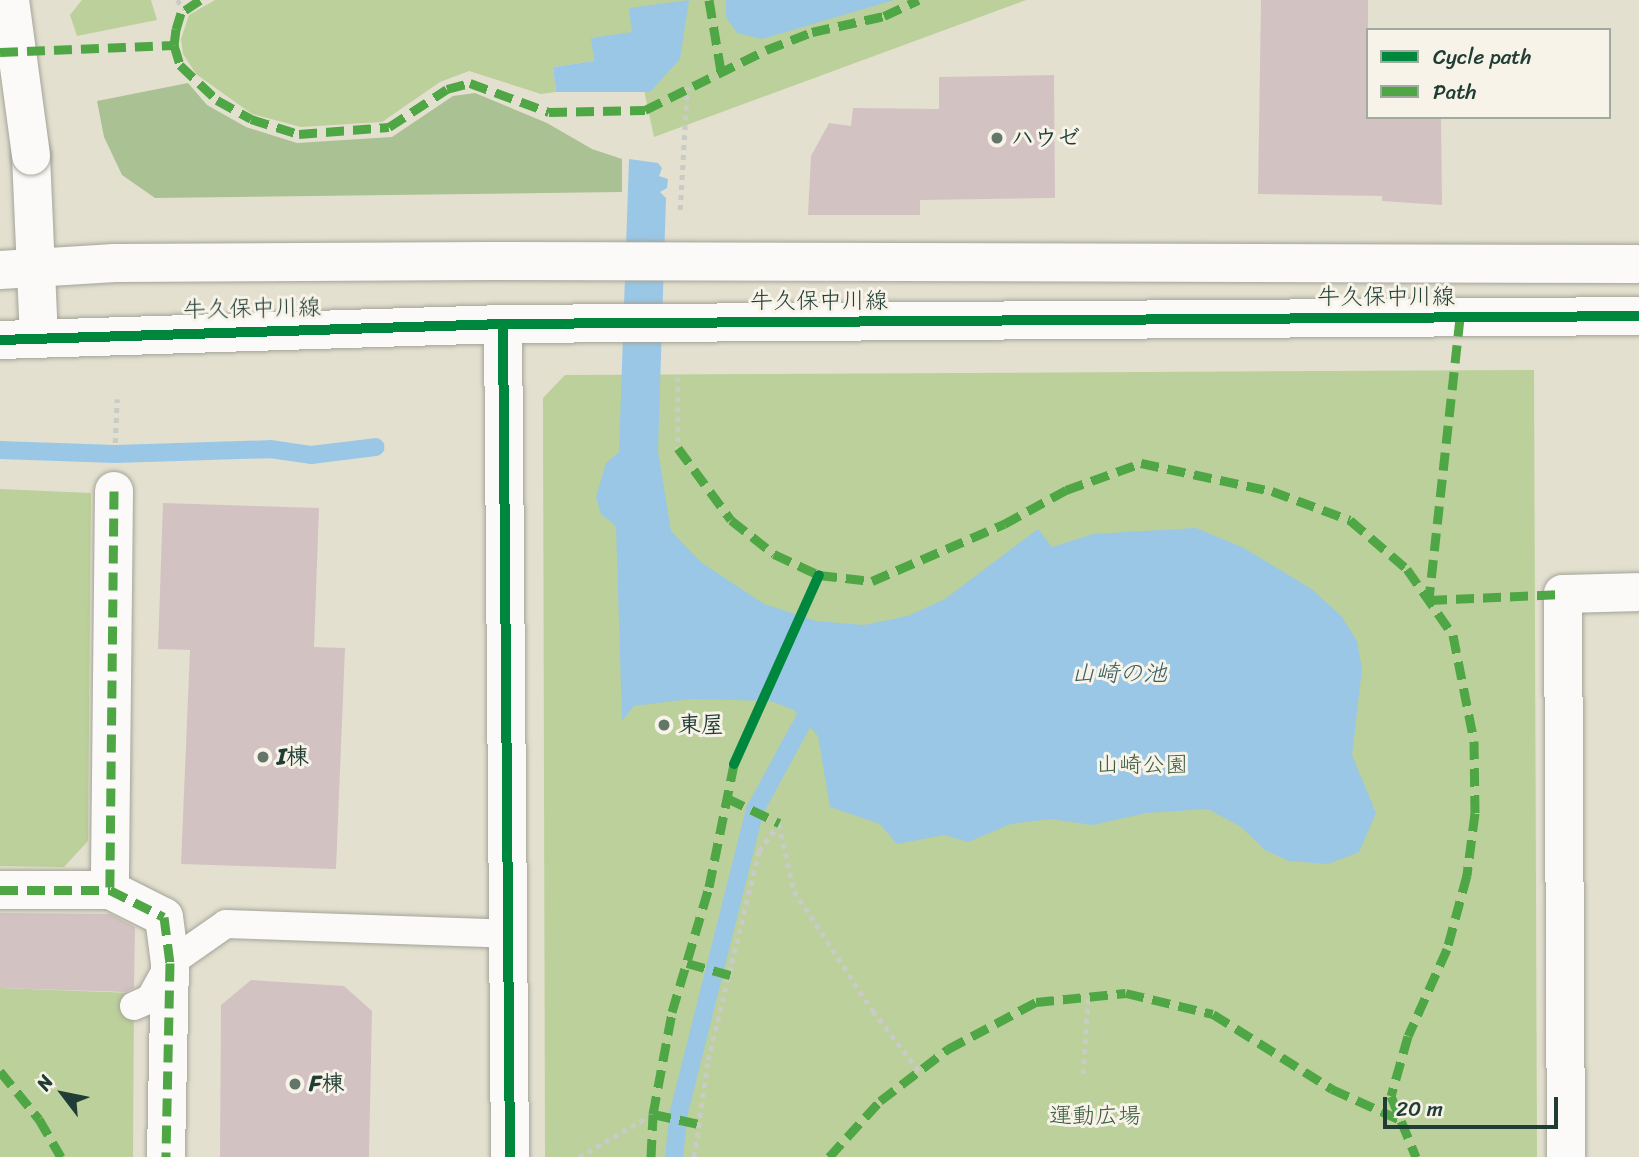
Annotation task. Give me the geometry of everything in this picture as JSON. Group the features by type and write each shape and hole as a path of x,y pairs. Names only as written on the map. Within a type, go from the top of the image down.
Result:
{"street":[{"path":"10,0 31,156 39,337"},
{"name":"牛久保中川線","path":"0,270 38,267 490,261 1639,264"},
{"name":"牛久保中川線","path":"0,340 503,324 1639,316"},
{"path":"503,324 510,1157"},
{"path":"110,890 114,491"},
{"path":"1566,1157 1563,594 1639,592"},
{"path":"0,890 110,890 164,917 170,963 166,1157"}],"lane":[{"path":"134,1006 150,999 170,963 226,924 509,934"}],"path":[{"path":"177,0 185,9"},
{"path":"680,215 687,87"},
{"path":"678,377 678,448"},
{"path":"734,764 818,575"},
{"path":"694,1157 708,1060 759,851 779,823 794,891 873,1011 919,1071"},
{"path":"1083,1074 1088,997"},
{"path":"579,1157 653,1114"}],"green space":[{"path":"82,0 151,0 157,20 77,36 70,15"},
{"path":"215,0 1026,0 654,137 632,33 592,38 594,61 553,67 556,92 541,94 469,71 440,82 382,122 301,127 252,114 196,74 183,54 181,39 189,15"},
{"path":"188,83 207,105 246,127 297,143 392,137 453,96 475,93 547,123 592,149 622,159 622,192 155,198 122,175 104,137 97,101"},
{"name":"山崎公園","path":"1534,370 1537,1157 545,1157 543,398 565,375"},
{"path":"0,489 91,493 88,841 64,867 0,866"},
{"path":"0,988 134,993 133,1157 0,1157"}],"water":[{"path":"689,0 680,59 650,92 556,92 553,67 594,61 591,38 632,32 629,8"},
{"path":"726,0 894,0 762,39 737,33 726,17"},
{"name":"山崎の池","path":"629,159 658,163 662,168 659,176 668,179 667,188 660,192 666,198 658,451 671,531 702,563 764,604 816,621 864,625 908,616 945,599 1038,529 1052,547 1093,534 1196,528 1244,548 1313,590 1342,617 1357,641 1362,669 1352,755 1376,813 1359,852 1328,864 1289,861 1265,850 1241,827 1208,809 1146,813 1093,825 1050,819 1011,824 968,842 944,835 897,844 880,824 830,807 818,736 794,710 771,701 690,699 634,706 622,721 616,526 601,514 596,497 606,463 619,452"}],"building":[{"path":"1261,0 1368,0 1366,119 1441,119 1442,205 1382,201 1382,196 1258,194"},
{"path":"1054,75 1055,198 920,200 920,215 808,215 811,156 829,123 851,126 853,108 939,109 939,77"},
{"name":"I棟","path":"163,503 319,508 314,647 345,648 336,869 181,864 190,650 158,649"},
{"path":"0,913 110,914 135,927 134,988 125,992 0,988"},
{"name":"F棟","path":"251,980 344,986 372,1011 369,1157 220,1157 221,1005"}],"waterway":[{"path":"0,450 115,454 270,449 311,455 376,447"},
{"path":"674,1157 679,1112 755,810 805,718"}],"marked path":[{"path":"200,0 181,13 176,29 174,45 180,65 217,100 251,119 299,134 389,127 447,89 470,83 549,112 645,110 766,50 812,32 884,16 918,0"},
{"path":"709,0 721,71"},
{"path":"0,52 174,45"},
{"path":"1460,318 1429,600 1563,594"},
{"path":"678,448 731,520 774,554 819,575 872,581 1004,524 1066,490 1141,463 1272,491 1350,520 1407,569 1453,635 1474,741 1475,813 1467,875 1447,949 1408,1036 1391,1096 1416,1157"},
{"path":"114,491 110,890 164,917 170,963 166,1157"},
{"path":"651,1157 653,1114 672,1012 709,887 734,764"},
{"path":"727,798 779,823"},
{"path":"0,890 110,890"},
{"path":"687,963 730,975"},
{"path":"829,1157 880,1101 948,1049 1036,1002 1126,993 1213,1014 1332,1089 1405,1122"},
{"path":"0,1071 39,1119 61,1157"},
{"path":"653,1114 699,1124"}],"cycle path":[{"path":"0,340 503,324 1639,316"},
{"path":"503,324 510,1157"},
{"path":"734,764 819,575"}],"place":[{"name":"ハウゼ","path":"997,138"},
{"name":"東屋","path":"664,725"},
{"name":"I棟","path":"263,757"},
{"name":"F棟","path":"295,1084"}],"park label":[{"name":"運動広場","path":"1095,1116"}]}
